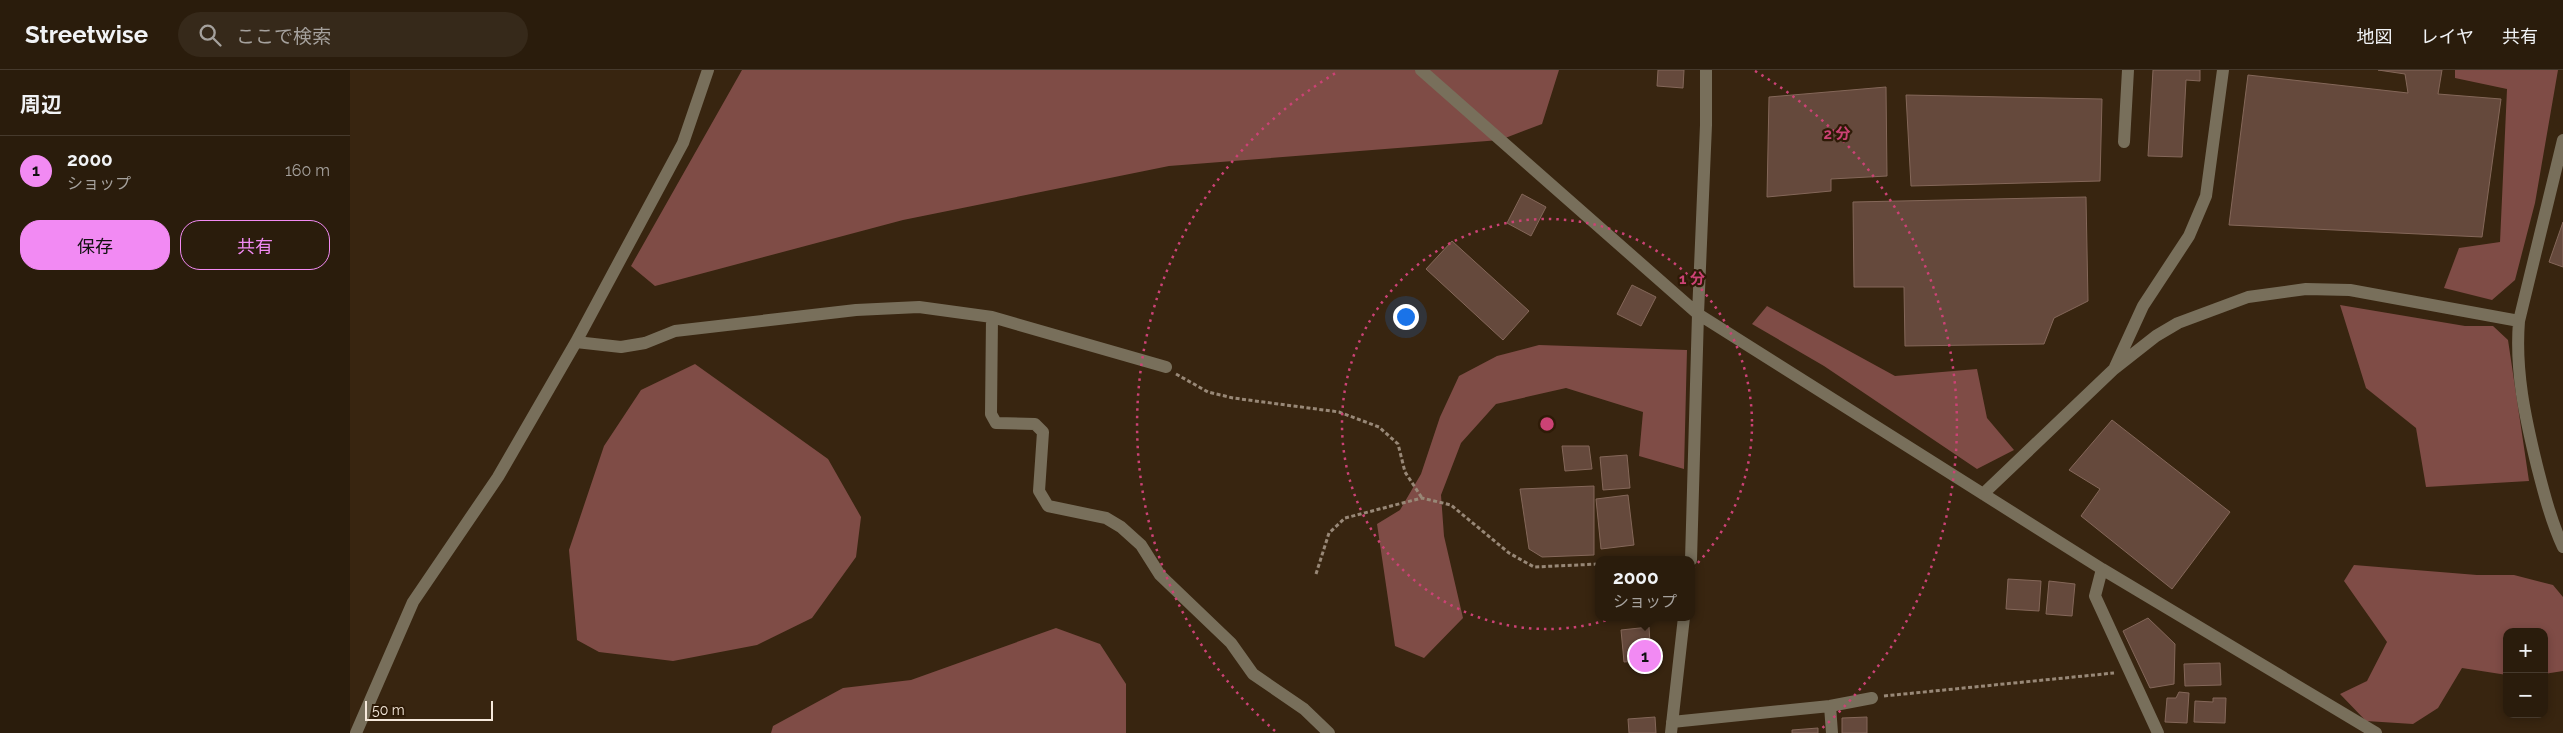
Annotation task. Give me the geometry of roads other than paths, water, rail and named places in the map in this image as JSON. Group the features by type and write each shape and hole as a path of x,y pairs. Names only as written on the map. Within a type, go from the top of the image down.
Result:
{"street":[{"path":"356,733 413,602 498,477 576,342 683,143 708,70"},
{"path":"1421,70 1698,314 2102,569 2376,733"},
{"path":"1691,556 1706,125 1706,70"},
{"path":"2124,142 2128,70"},
{"path":"2114,369 2143,306 2189,236 2206,196 2223,70"},
{"path":"2563,140 2519,321 2517,345 2523,409 2546,498 2563,547"},
{"path":"1983,494 2114,369 2156,336 2178,323 2248,296 2306,289 2350,290 2519,321"},
{"path":"576,342 622,347 646,343 675,331 856,310 920,307 992,317 1166,367"},
{"path":"992,317 991,414 996,423 1035,424 1043,432 1039,491 1048,506 1106,518 1121,527 1141,545 1160,575 1231,644 1253,674 1304,708 1329,733"},
{"path":"2102,569 2095,596 2158,733"},
{"path":"1684,621 1672,728 1830,706 1872,698"},
{"path":"1830,706 1832,733"}],"place":[{"name":"2000","path":"1645,656"}]}
